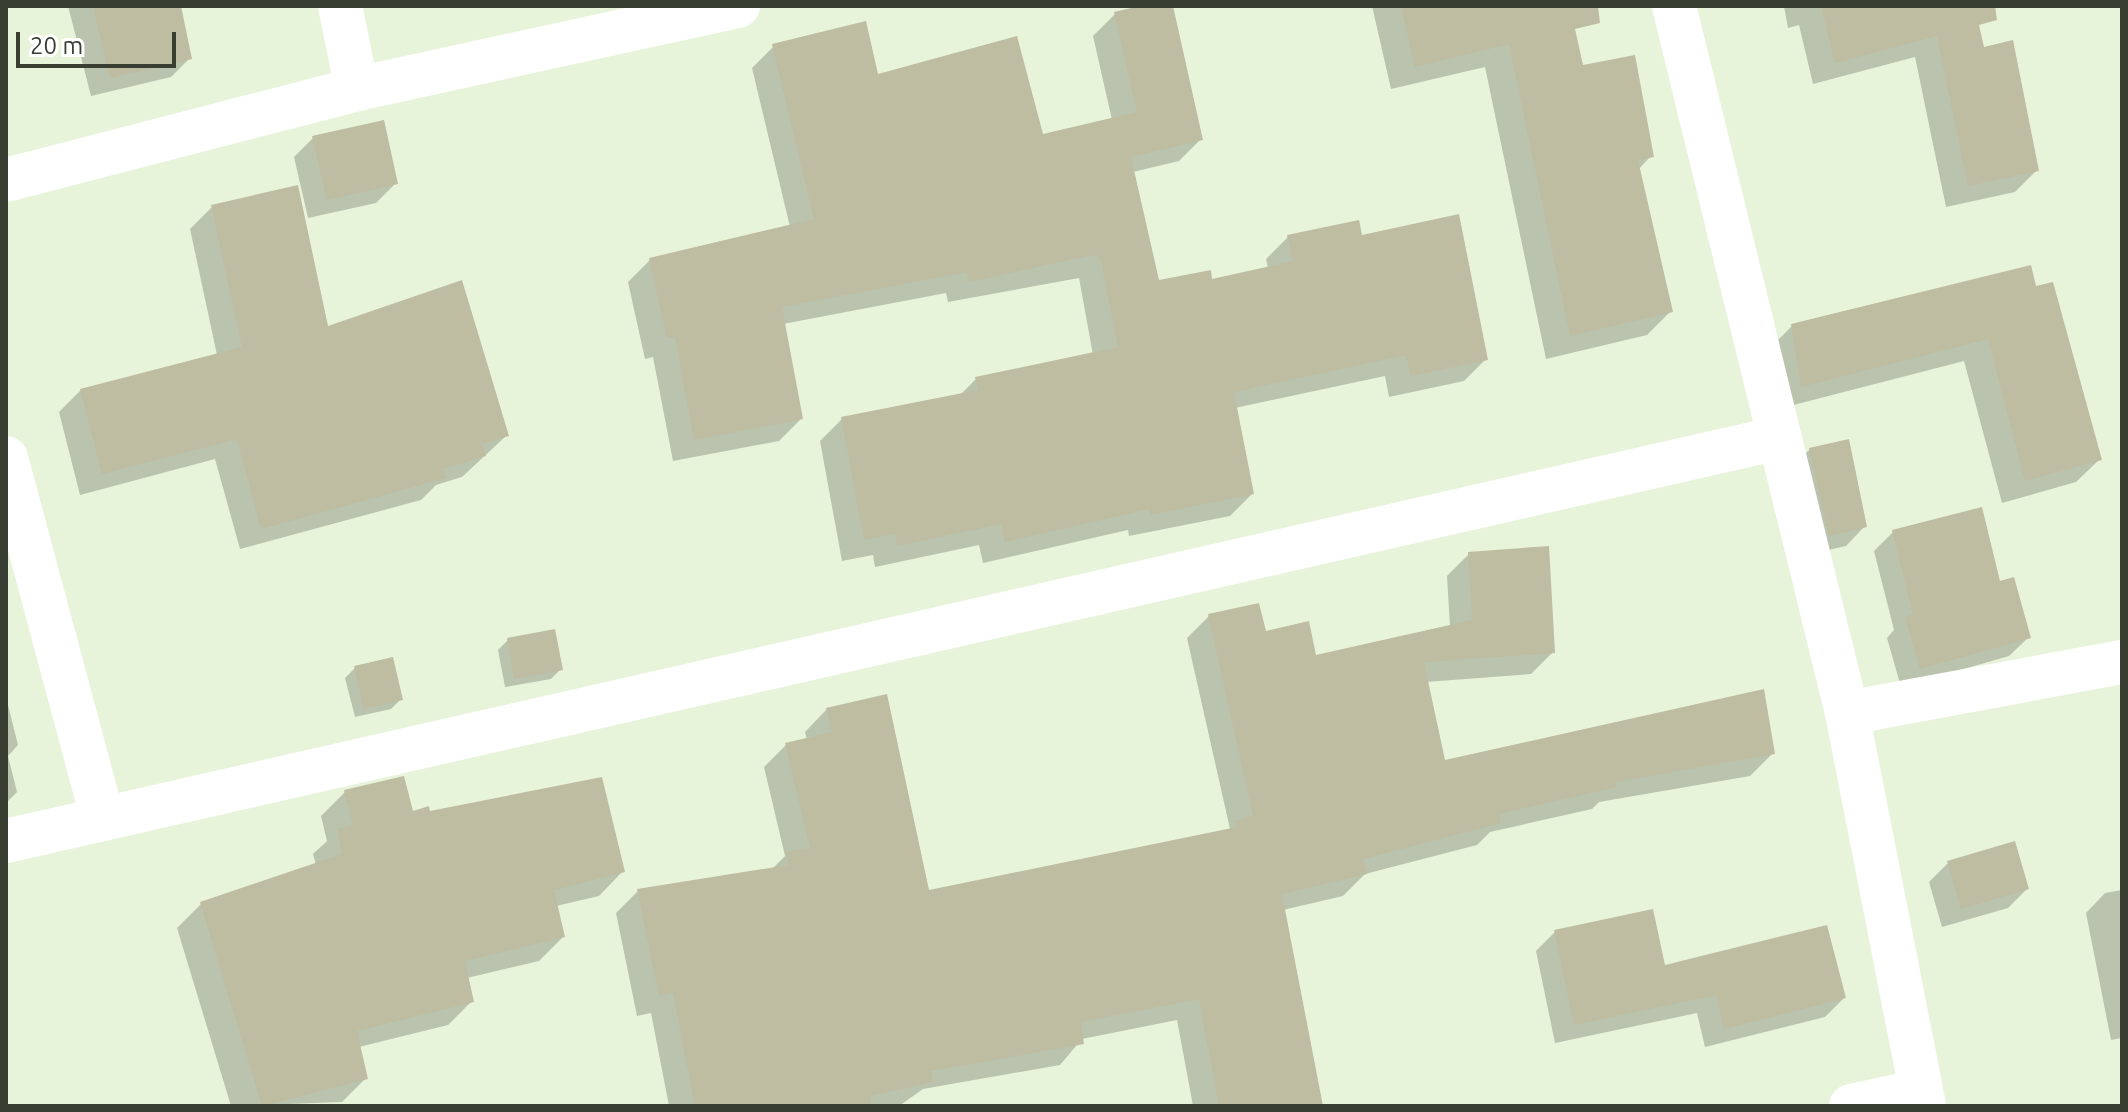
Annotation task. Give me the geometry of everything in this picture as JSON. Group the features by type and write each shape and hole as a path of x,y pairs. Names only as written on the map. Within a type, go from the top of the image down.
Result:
{"street":[{"path":"340,6 357,89"},
{"path":"6,180 357,89 738,6"},
{"path":"1674,6 1847,713 1922,1098 1851,1106"},
{"path":"6,841 1779,438"},
{"path":"6,458 103,819"},
{"path":"1847,713 2122,662"}],"building":[{"path":"93,6 181,6 192,59 110,78"},
{"path":"1140,6 1173,6 1203,140 1131,157 1159,280 1211,270 1212,279 1293,261 1287,235 1359,220 1362,235 1459,214 1488,360 1411,376 1406,355 1234,392 1254,494 1150,515 1149,509 1005,542 1001,524 897,546 895,534 864,540 841,417 978,390 975,377 1118,347 1100,257 1092,255 969,282 967,272 782,307 803,419 694,440 675,337 667,338 649,258 814,219 772,44 866,21 878,74 1017,36 1043,134 1137,112 1114,12"},
{"path":"1401,6 1598,6 1600,23 1575,29 1583,65 1635,55 1654,157 1638,160 1673,312 1570,336 1509,44 1415,67"},
{"path":"1821,6 1995,6 1997,20 1979,25 1984,47 2013,40 2039,171 1968,186 1937,36 1835,63"},
{"path":"384,120 398,184 327,200 312,136"},
{"path":"298,185 328,326 462,280 509,436 482,444 486,456 443,469 446,478 261,529 237,439 102,474 80,389 242,347 211,205"},
{"path":"2031,265 2036,286 2053,282 2102,460 2025,481 1988,339 1801,387 1791,324"},
{"path":"1849,439 1867,527 1829,536 1809,448"},
{"path":"1982,507 2000,581 2014,577 2031,638 1920,669 1905,617 1913,614 1892,530"},
{"path":"1549,546 1555,653 1424,662 1445,760 1764,689 1775,754 1615,782 1617,787 1499,814 1501,823 1363,859 1367,874 1282,894 1323,1106 1219,1106 1199,999 1081,1022 1084,1044 931,1071 933,1082 870,1096 872,1106 695,1106 673,993 659,996 637,889 788,865 786,852 810,848 785,743 832,732 826,708 887,694 929,890 1237,827 1235,821 1253,816 1208,614 1259,603 1266,631 1309,621 1316,655 1472,620 1468,552"},
{"path":"555,629 563,670 514,679 507,638"},
{"path":"393,657 403,700 364,709 354,666"},
{"path":"404,776 413,811 429,806 430,811 602,777 625,872 554,890 565,937 465,961 474,1002 357,1031 368,1079 262,1106 200,902 342,854 337,829 353,825 344,790"},
{"path":"2015,841 2029,889 1961,909 1947,861"},
{"path":"1653,909 1665,965 1827,925 1846,998 1724,1029 1716,995 1574,1025 1554,930"}]}
